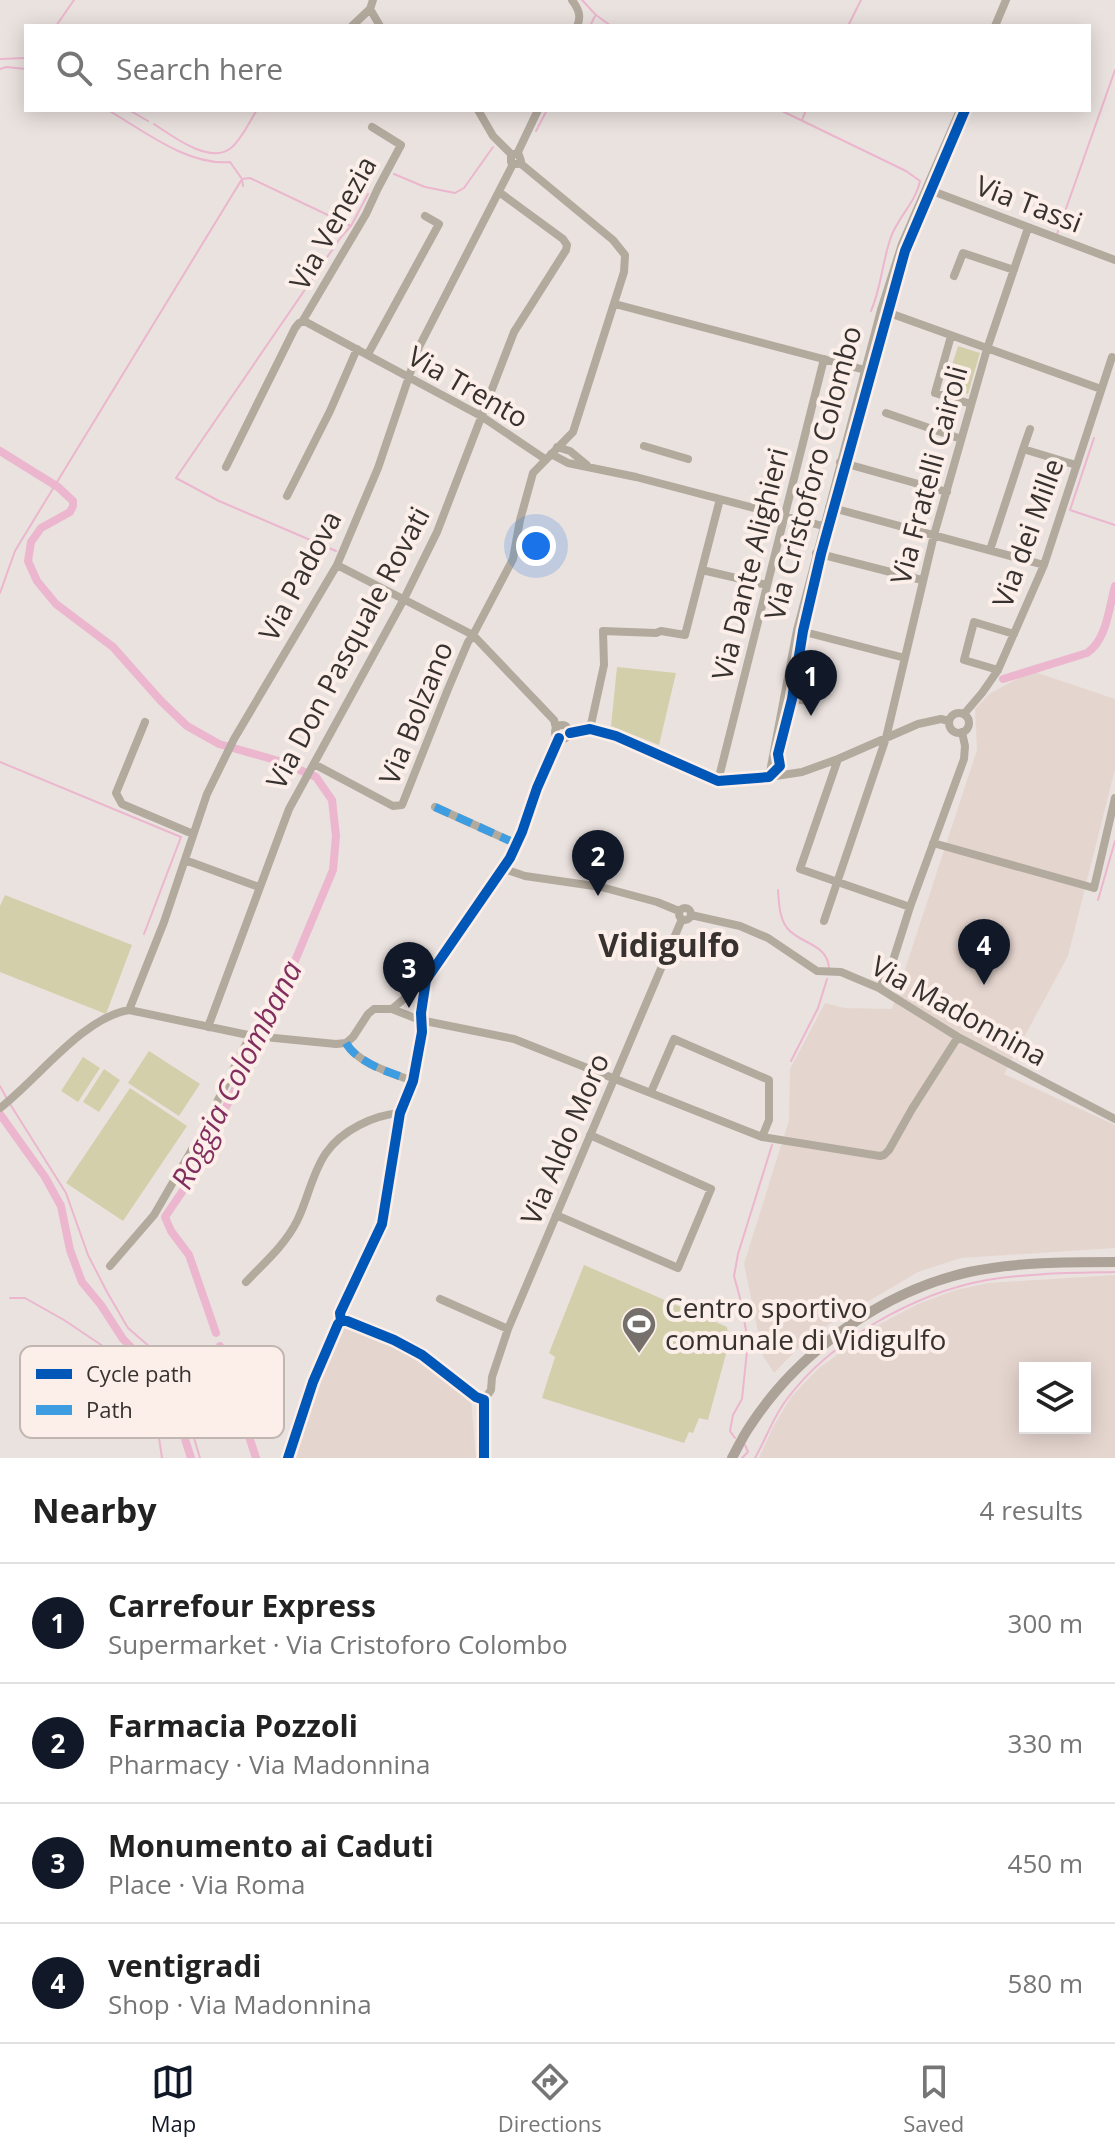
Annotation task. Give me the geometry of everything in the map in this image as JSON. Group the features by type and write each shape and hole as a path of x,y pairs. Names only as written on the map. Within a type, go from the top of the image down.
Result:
{"main road":[{"path":"732,1458 750,1426 794,1372 844,1330 877,1309 921,1287 968,1273 1015,1265 1115,1262"}],"street":[{"path":"572,0 578,9 578,24"},
{"path":"996,24 1006,0"},
{"path":"354,24 372,5 379,24"},
{"path":"479,112 493,136 516,159 613,240 625,255 624,272 615,304 573,432 575,450 580,459"},
{"name":"Via Padova","path":"129,1010 164,922 207,794 234,739 337,565 378,468 419,347 537,112"},
{"name":"Via Cristoforo Colombo","path":"769,777 797,630 881,310 902,244 959,112"},
{"name":"Via Venezia","path":"226,467 295,328 302,322 366,214 401,145 372,127"},
{"name":"Via Tassi","path":"927,189 1115,260"},
{"name":"Via Don Pasquale Rovati","path":"208,1027 289,809 404,599 437,532 514,332 566,250 563,239 499,192"},
{"name":"Via Trento","path":"368,354 439,224 425,216"},
{"name":"Via Fratelli Cairoli","path":"824,921 886,738 934,535 987,349 1028,228"},
{"path":"954,276 963,253 1014,270"},
{"path":"615,304 865,370"},
{"path":"881,310 1101,389"},
{"name":"Via Trento","path":"302,322 408,375 551,453"},
{"path":"951,336 935,393 971,404"},
{"path":"287,496 357,349"},
{"name":"Via dei Mille","path":"964,714 998,670 1044,565 1112,357"},
{"name":"Via Dante Alighieri","path":"718,781 824,359"},
{"path":"886,413 961,439"},
{"path":"990,550 1030,429"},
{"path":"473,635 513,559 533,473 573,432"},
{"path":"644,446 688,459"},
{"path":"1023,449 1076,465"},
{"path":"551,453 570,451 590,468"},
{"path":"551,453 568,463 636,477 823,526"},
{"path":"840,462 947,492"},
{"path":"590,729 604,665 603,631 661,631 685,635 720,499"},
{"path":"829,507 1044,565"},
{"path":"816,553 922,580"},
{"path":"337,565 473,635 554,720 555,734 559,738 590,729 616,736 718,781 802,772 918,724 941,719 949,721"},
{"path":"702,570 767,585"},
{"path":"998,670 964,660 974,622 1014,634"},
{"path":"797,630 905,658"},
{"name":"Via Bolzano","path":"313,766 393,806 402,805 473,635"},
{"path":"784,697 813,702"},
{"path":"954,714 964,714 969,723 962,732 952,730 949,721 954,714"},
{"path":"145,722 116,793 122,804 193,834"},
{"path":"556,728 564,724 570,733"},
{"path":"879,988 890,970 964,759 962,732"},
{"path":"392,1009 426,980 504,869 559,738"},
{"path":"838,759 800,869 910,907"},
{"path":"933,843 1094,888 1115,798"},
{"path":"435,807 517,844"},
{"path":"185,860 259,887"},
{"name":"Via Madonnina","path":"504,869 525,876 601,887 657,902 684,915 740,926 768,938 817,971 841,972 879,988 958,1037 1115,1119"},
{"name":"Via Aldo Moro","path":"480,1398 492,1377 508,1329 684,915"},
{"path":"288,1458 313,1382 341,1321 340,1313 382,1224 400,1113 413,1081 422,1032 420,1020 426,980"},
{"path":"0,1108 66,1047 113,1014 129,1010 252,1036 308,1043 346,1043 374,1009 392,1009 420,1020 514,1039 762,1137 876,1156 884,1155 958,1037"},
{"path":"110,1266 154,1215 252,1036"},
{"path":"651,1092 674,1039 769,1080 769,1120 762,1137"},
{"path":"346,1043 350,1050 371,1063 413,1081"},
{"path":"246,1282 285,1240 296,1223 326,1153 363,1123 400,1113"},
{"path":"556,1215 678,1268 711,1189 590,1135"},
{"path":"440,1299 508,1329"},
{"path":"341,1321 402,1344 437,1365 480,1398 484,1458"}],"shaded area":[{"path":"958,346 980,353 968,394 945,387"},
{"path":"617,667 676,673 659,745 611,726"},
{"path":"1032,671 1115,699 1115,769 1068,956 1004,1074 1115,1125 1115,1248 961,1258 918,1272 811,1335 774,1373 763,1356 744,1264 789,1120 790,1069 825,1003 844,1008 892,1009 977,750 975,709 989,694"},
{"path":"5,895 132,945 106,1014 0,972 0,906"},
{"path":"149,1051 200,1084 179,1116 128,1083"},
{"path":"83,1057 100,1068 78,1102 61,1091"},
{"path":"104,1069 120,1080 99,1112 83,1102"},
{"path":"130,1088 187,1126 123,1221 66,1183"},
{"name":"Centro sportivo comunale di Vidigulfo","path":"584,1265 727,1327 729,1343 708,1420 699,1418 693,1433 689,1432 684,1443 542,1398 555,1357 549,1353"},
{"path":"1115,1275 1115,1458 759,1458 791,1397 818,1369 876,1326 918,1304 956,1290 988,1283"},
{"path":"346,1326 381,1339 422,1360 471,1398 476,1458 292,1458 306,1413 341,1330"}],"waterway":[{"path":"57,24 74,0"},
{"path":"582,0 608,24"},
{"path":"849,24 861,0"},
{"path":"591,24 595,16"},
{"path":"0,59 24,58"},
{"path":"0,69 24,69"},
{"path":"1057,234 1115,70"},
{"path":"111,112 182,153 198,159 230,162 242,179 243,186"},
{"path":"132,112 148,121"},
{"path":"154,124 191,147 213,153 222,152 239,140 256,112"},
{"path":"536,131 546,112"},
{"path":"784,112 906,171 920,181 915,196 891,237 871,311"},
{"path":"802,120 805,112"},
{"path":"394,174 425,187 455,193 464,188 493,147"},
{"path":"0,593 15,551 242,179 250,178 351,226 368,194"},
{"path":"336,551 219,501 176,478 350,227"},
{"path":"1094,438 1070,510 1115,525"},
{"name":"Roggia Colombana","path":"0,451 58,487 73,501 70,512 41,528 31,542 28,561 37,581 56,604 113,647 187,726 219,744 279,761 316,777 332,800 336,836 333,870 269,1023 184,1189 165,1217 171,1231 189,1255 216,1333"},
{"path":"1003,679 1087,653 1103,632 1115,586"},
{"path":"0,762 181,837 144,934"},
{"path":"1098,900 1115,841"},
{"path":"778,890 784,924 792,933 818,948 829,967"},
{"path":"791,1061 818,1008 827,979"},
{"path":"0,1086 7,1099"},
{"path":"10,1104 66,1193 88,1255 107,1292 128,1328 149,1346"},
{"path":"0,1114 45,1177 61,1206 70,1250 82,1282 130,1346"},
{"path":"735,1438 730,1431 733,1415 742,1399 748,1341 734,1276 772,1145"},
{"path":"755,1458 782,1406 805,1377 876,1322 932,1296 987,1280 1115,1272"},
{"path":"10,1298 25,1298 103,1346"},
{"path":"159,1438 162,1458"},
{"path":"185,1438 191,1458"},
{"path":"194,1438 200,1458"},
{"name":"Roggia Colombana","path":"250,1438 256,1458"},
{"path":"742,1458 748,1452 745,1445"}],"marked path":[{"path":"435,807 517,844"},
{"path":"346,1043 367,1062 413,1081"}],"cycle path":[{"path":"570,733 590,729 616,736 718,781 769,777 780,766 778,754 821,554 905,251 964,112"},
{"path":"288,1458 313,1382 341,1321 340,1313 382,1224 400,1113 413,1081 422,1032 421,1013 426,980 510,858 559,738"},
{"path":"341,1321 394,1340 422,1355 484,1400 484,1458"}],"place":[{"name":"Carrefour Express","path":"811,716"},
{"name":"Farmacia Pozzoli","path":"598,896"},
{"name":"ventigradi","path":"984,985"},
{"name":"Monumento ai Caduti","path":"409,1008"},
{"name":"Centro sportivo comunale di Vidigulfo","path":"639,1355"}],"district":[{"name":"Vidigulfo","path":"669,946"}]}
